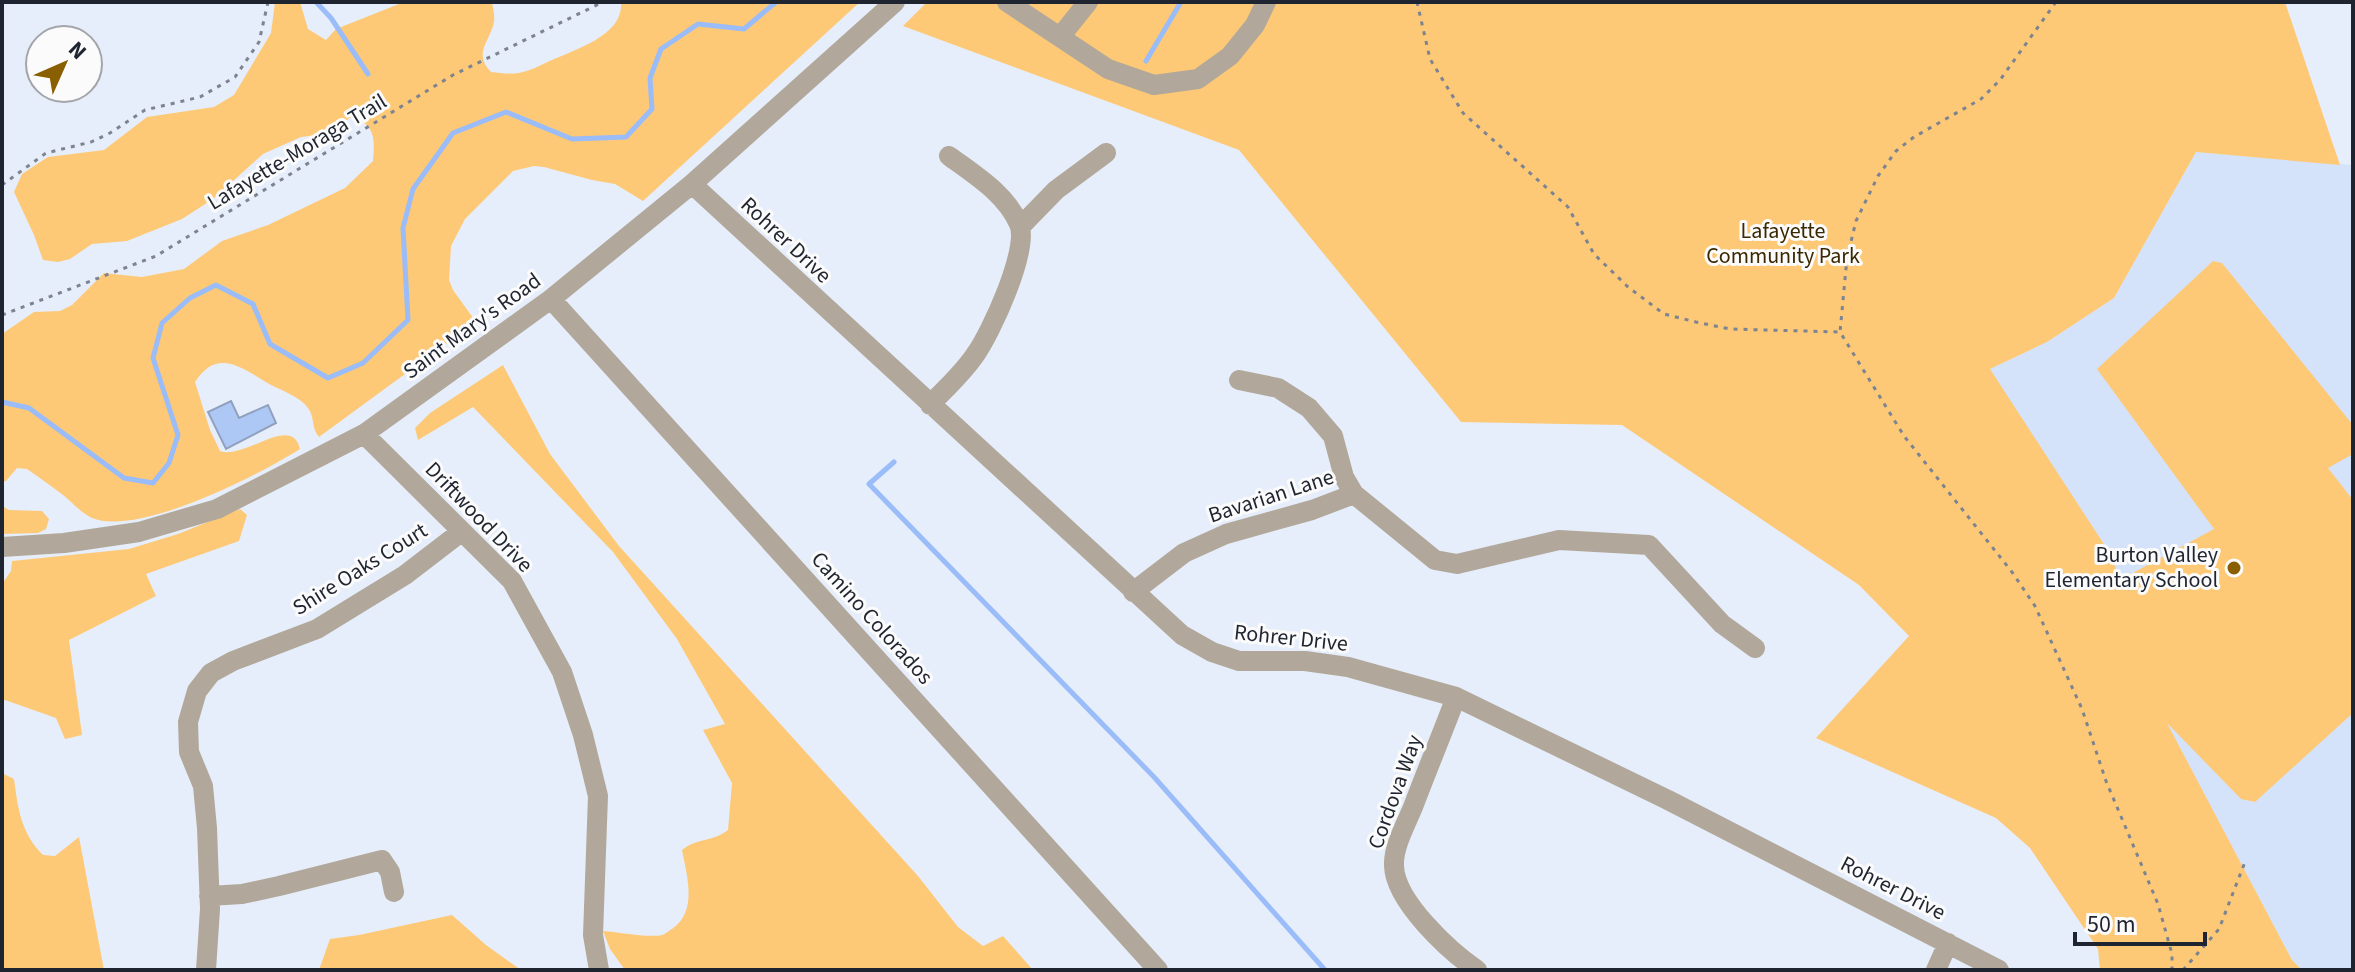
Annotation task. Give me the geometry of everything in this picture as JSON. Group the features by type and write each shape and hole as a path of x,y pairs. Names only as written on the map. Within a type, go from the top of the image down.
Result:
{"street":[{"name":"Saint Mary's Road","path":"2,547 64,543 139,532 217,509 364,434 551,299 692,184 895,2"},
{"path":"1060,37 1088,2"},
{"path":"1016,4 1108,69 1154,85 1198,79 1230,56 1255,25 1266,2"},
{"path":"1021,226 1056,190 1106,153"},
{"path":"930,405 975,356 989,331 1022,249 1021,226 1006,203 949,156"},
{"name":"Rohrer Drive","path":"692,184 1182,635 1212,652 1239,661 1305,661 1348,667 1456,697 1668,800 1999,970"},
{"name":"Camino Colorados","path":"551,299 1158,970"},
{"path":"1239,380 1278,388 1309,408 1333,436 1344,477 1354,494"},
{"name":"Driftwood Drive","path":"364,434 512,581 562,672 583,735 598,796 593,935 599,970"},
{"name":"Bavarian Lane","path":"1133,592 1184,553 1226,534 1312,510 1354,494 1435,560 1457,564 1559,540 1649,545 1722,624 1755,648"},
{"name":"Shire Oaks Court","path":"206,970 209,896 203,786 189,752 188,722 197,691 211,673 233,661 317,629 405,575 461,532"},
{"name":"Cordova Way","path":"1456,697 1406,823 1394,868 1398,883 1410,904 1430,929 1477,970"},
{"path":"209,896 242,894 382,860 390,872 394,892"},
{"path":"1936,970 1948,943"}],"path":[{"path":"2,185 46,153 91,142 145,110 200,97 235,77 259,42 268,2"},
{"name":"Lafayette-Moraga Trail","path":"2,315 156,256 453,75 603,2"},
{"path":"1417,2 1430,59 1463,113 1568,207 1594,254 1628,287 1664,314 1696,322 1730,329 1840,332"},
{"path":"2056,2 2000,80 1981,99 1914,137 1896,151 1878,176 1856,221 1847,258 1840,332 1904,436 2012,572 2035,606 2082,709 2106,781 2158,904 2172,954 2172,970"},
{"path":"2183,970 2219,929 2245,862"}],"shaded area":[{"name":"Burton Valley Elementary School","path":"2196,152 2353,165 2353,970 2302,970 2292,960 2165,720 1990,369 2047,342 2114,298"}],"green space":[{"path":"275,2 300,2 308,29 326,40 336,29 404,2 492,2 494,22 483,59 491,72 511,74 534,68 597,39 615,23 621,2 860,2 643,201 615,184 544,167 513,171 465,219 451,246 449,280 476,322 319,437 308,408 291,395 231,364 213,365 204,371 195,382 220,451 230,452 288,435 295,439 300,449 281,460 198,500 138,519 112,522 88,516 27,469 17,468 2,482 2,334 34,312 60,311 72,305 104,273 142,277 184,269 222,241 268,225 345,188 373,161 370,129 353,116 325,134 301,137 263,154 213,199 182,219 127,241 92,244 70,259 58,262 43,260 14,192 22,174 48,157 104,150 147,117 214,107 234,95 271,33"},
{"name":"Lafayette Community Park","path":"927,2 2285,2 2340,165 2196,152 2114,298 2047,342 1990,369 2111,555 2120,580 2214,529 2097,369 2213,261 2222,263 2353,425 2353,454 2328,468 2353,500 2353,713 2255,802 2241,799 2167,723 2292,960 2302,970 2100,970 2098,949 2030,848 1996,818 1816,738 1909,636 1859,585 1622,425 1461,422 1239,150 903,26"},
{"path":"503,365 550,454 619,546 918,876 958,927 983,946 1003,936 1033,970 625,970 610,949 603,931 656,936 672,929 680,922 688,903 682,850 728,830 732,783 703,730 725,724 677,639 613,552 473,407 418,440 415,428 430,413"},
{"path":"2,506 9,510 42,511 49,519 46,529 38,533 2,534"},
{"path":"240,509 247,515 239,541 146,574 156,596 69,640 82,735 65,739 56,718 2,699 2,584 11,571 12,561 129,549 178,534"},
{"path":"2,773 14,779 25,829 43,855 55,856 79,837 104,970 2,970"},
{"path":"452,915 521,970 319,970 330,939"}],"building":[{"path":"231,401 239,418 268,405 276,423 226,449 208,412"}],"waterway":[{"path":"316,2 331,18 368,74"},
{"path":"2,402 29,408 124,478 153,483 169,463 178,435 153,358 162,323 190,298 216,285 253,304 270,344 328,378 363,363 408,320 403,228 413,189 453,133 506,112 572,139 626,137 652,109 650,78 661,49 698,24 744,29 776,2"},
{"path":"1146,61 1181,2"},
{"path":"894,462 869,484 1154,777 1325,970"}],"place":[{"name":"Burton Valley Elementary School","path":"2234,568"}]}
